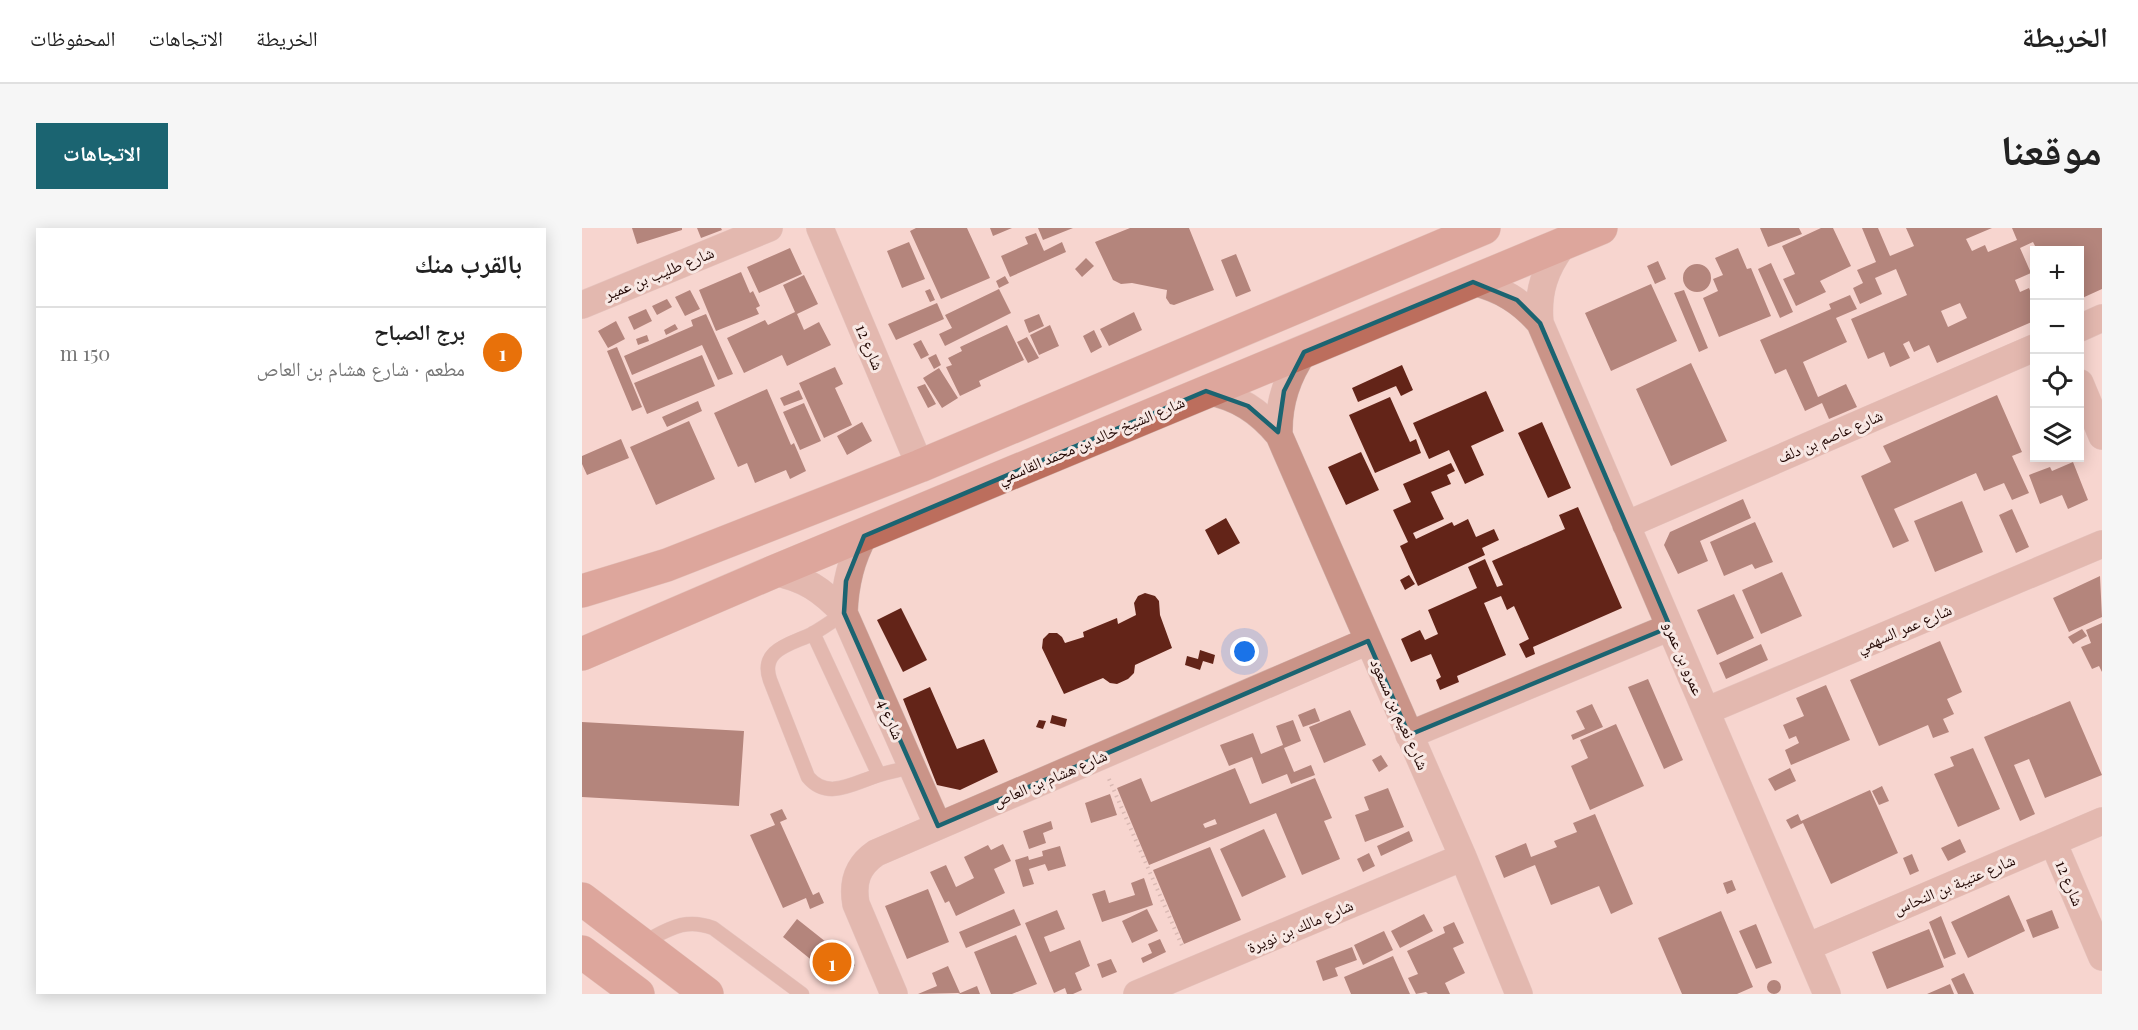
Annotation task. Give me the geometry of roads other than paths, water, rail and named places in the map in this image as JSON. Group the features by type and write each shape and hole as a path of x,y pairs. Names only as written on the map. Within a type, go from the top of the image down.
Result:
{"main road":[{"path":"582,591 667,565 920,466 1484,228"},
{"name":"شارع الشيخ خالد بن محمد القاسمي","path":"582,654 1206,391 1601,228"},
{"path":"582,573 613,572 667,565"},
{"path":"582,899 707,994"},
{"path":"582,951 638,994"}],"street":[{"name":"شارع طليب بن عمير","path":"582,305 769,228"},
{"name":"شارع 12","path":"820,228 920,466"},
{"name":"عمرو بن عمرو","path":"1540,323 1540,294 1543,280 1564,244"},
{"name":"عمرو بن عمرو","path":"1473,282 1489,286 1517,300 1540,323 1827,994"},
{"path":"2084,326 2102,318"},
{"name":"شارع عاصم بن دلف","path":"1626,525 2030,350"},
{"name":"شارع نعيم بن مسعود","path":"1279,435 1280,406 1284,392 1289,377 1304,352"},
{"name":"شارع نعيم بن مسعود","path":"1206,391 1221,394 1248,406 1260,414 1279,435 1463,857 1520,994"},
{"path":"2084,395 2102,436"},
{"name":"شارع 4","path":"844,613 846,581 856,550 864,536"},
{"name":"شارع عمر السهمي","path":"1706,711 2102,544"},
{"name":"شارع 4","path":"773,573 795,578 815,587 828,596 844,613 938,826"},
{"path":"1409,735 1670,627"},
{"name":"شارع هشام بن العاص","path":"894,994 856,904 854,884 857,875 861,866 876,853 1368,641"},
{"name":"شارع عتيبة بن النحاس","path":"1807,947 2102,821"},
{"name":"شارع 12","path":"2053,843 2102,957"},
{"name":"شارع مالك بن نويرة","path":"1137,994 1463,857"}],"lane":[{"path":"844,613 813,633 778,649 767,666 770,680 808,777 820,787 836,790 879,775 912,767"},
{"path":"813,633 879,775"},
{"path":"640,944 682,924 713,928 802,994"}],"place":[{"name":"برج الصباح","path":"832,962"}]}
